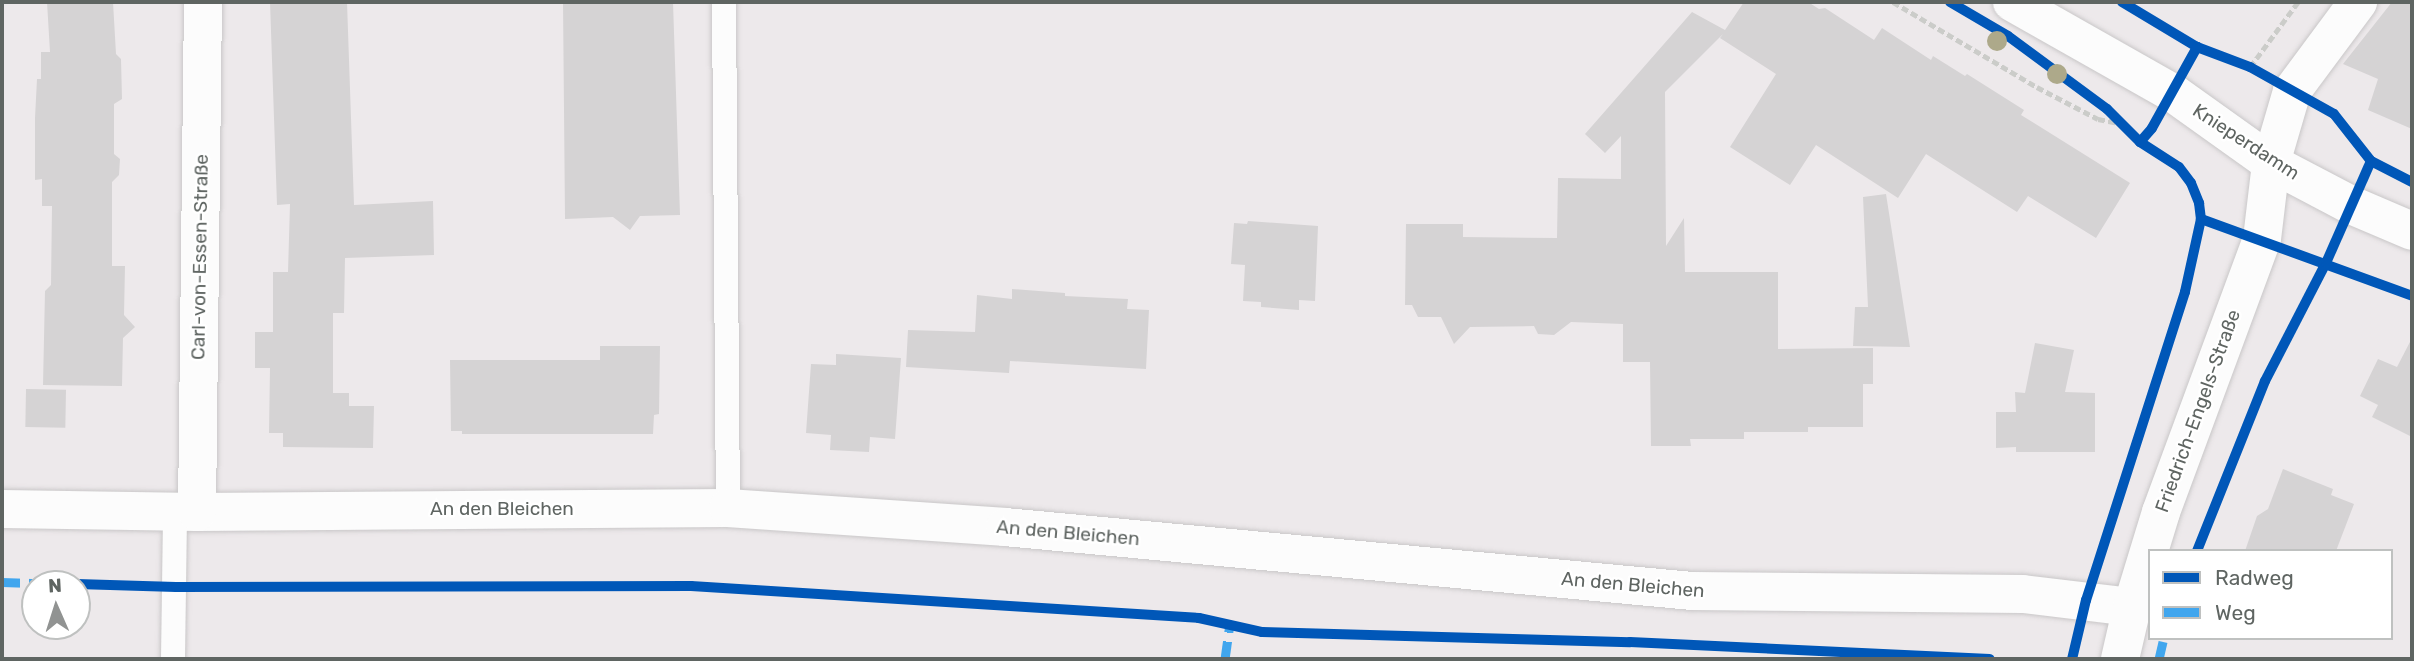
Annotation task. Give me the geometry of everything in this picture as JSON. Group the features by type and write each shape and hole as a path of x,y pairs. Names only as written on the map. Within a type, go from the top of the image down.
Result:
{"street":[{"name":"Carl-von-Essen-Straße","path":"186,512 203,2"},
{"name":"Knieperdamm","path":"2012,2 2173,93 2272,163 2351,205 2412,231"},
{"name":"Friedrich-Engels-Straße","path":"2150,549 2262,239 2272,163 2292,91 2358,2"},
{"name":"An den Bleichen","path":"2,509 186,512 728,508 1005,527 1692,591 2024,594 2132,607"},
{"name":"Friedrich-Engels-Straße","path":"2120,659 2148,555"}],"lane":[{"path":"724,2 728,508"},
{"path":"173,659 186,512"}],"path":[{"path":"1893,2 2037,87 2098,119 2118,123"},
{"path":"2250,67 2298,2"},
{"path":"2107,110 2118,123"}],"building":[{"path":"47,2 113,2 116,54 121,59 122,99 114,104 114,154 120,159 119,175 112,182 112,266 125,266 124,315 135,327 123,338 122,386 43,385 45,291 51,285 52,206 42,206 42,179 35,180 35,118 37,79 41,79 41,52 50,52"},
{"path":"270,2 347,2 354,205 433,201 434,255 345,258 344,313 333,313 333,393 349,393 349,406 374,406 373,448 283,447 283,433 269,433 270,368 255,368 255,332 273,332 273,272 288,272 290,204 277,205"},
{"path":"563,2 673,2 680,215 640,216 630,230 613,217 565,219"},
{"path":"1744,2 1808,2 1819,9 1825,8 1874,40 1882,28 1931,60 1933,56 1965,76 1967,74 2024,110 2021,115 2130,183 2096,238 2028,196 2017,212 1926,154 1898,198 1816,145 1790,185 1730,147 1776,74 1720,38 1723,34 1665,92 1666,246 1684,218 1685,272 1778,272 1778,349 1873,348 1873,384 1863,384 1863,427 1808,427 1808,432 1744,432 1744,439 1690,439 1691,446 1651,446 1650,362 1623,362 1623,324 1571,322 1554,335 1538,334 1534,326 1470,327 1454,344 1441,317 1418,317 1412,305 1405,305 1406,224 1463,224 1463,237 1557,238 1558,178 1621,179 1621,136 1605,153 1585,134 1692,12 1725,30"},
{"path":"2392,2 2412,2 2412,129 2368,110 2378,79 2343,64"},
{"path":"1886,194 1910,347 1853,346 1855,307 1868,307 1863,197"},
{"path":"1248,221 1318,226 1315,301 1299,300 1299,310 1261,307 1261,302 1243,301 1245,265 1231,264 1234,223 1247,224"},
{"path":"1012,289 1065,293 1065,296 1128,299 1127,309 1149,310 1146,369 1010,361 1009,373 906,367 908,330 975,332 977,295 1012,299"},
{"path":"2412,338 2412,437 2372,417 2378,405 2360,396 2378,359 2397,367"},
{"path":"2035,343 2074,350 2065,392 2095,393 2095,452 2016,452 2016,447 1996,448 1996,412 2016,412 2015,392 2025,393"},
{"path":"600,346 660,346 659,414 654,415 653,434 462,434 462,431 451,431 450,360 600,360"},
{"path":"836,354 901,358 895,439 870,437 869,452 830,450 831,435 806,433 811,364 836,365"},
{"path":"26,389 66,390 65,428 25,427"},
{"path":"2283,469 2333,489 2331,495 2354,504 2337,549 2246,549 2257,516 2268,509"}],"marked path":[{"path":"2,582 21,583"},
{"path":"1225,659 1230,625"},
{"path":"2159,659 2164,640"}],"cycle path":[{"path":"1950,2 2008,36 2107,109 2140,142 2179,167 2191,183 2199,203 2201,219 2185,292 2086,600 2072,659"},
{"path":"2122,2 2197,47 2250,67 2334,114 2371,161 2412,182"},
{"path":"2140,142 2152,128 2197,47"},
{"path":"2198,549 2265,381 2326,263 2371,161"},
{"path":"2201,219 2412,296"},
{"path":"91,584 176,587 691,586 1199,618 1262,632 1630,642 1990,659"}]}
